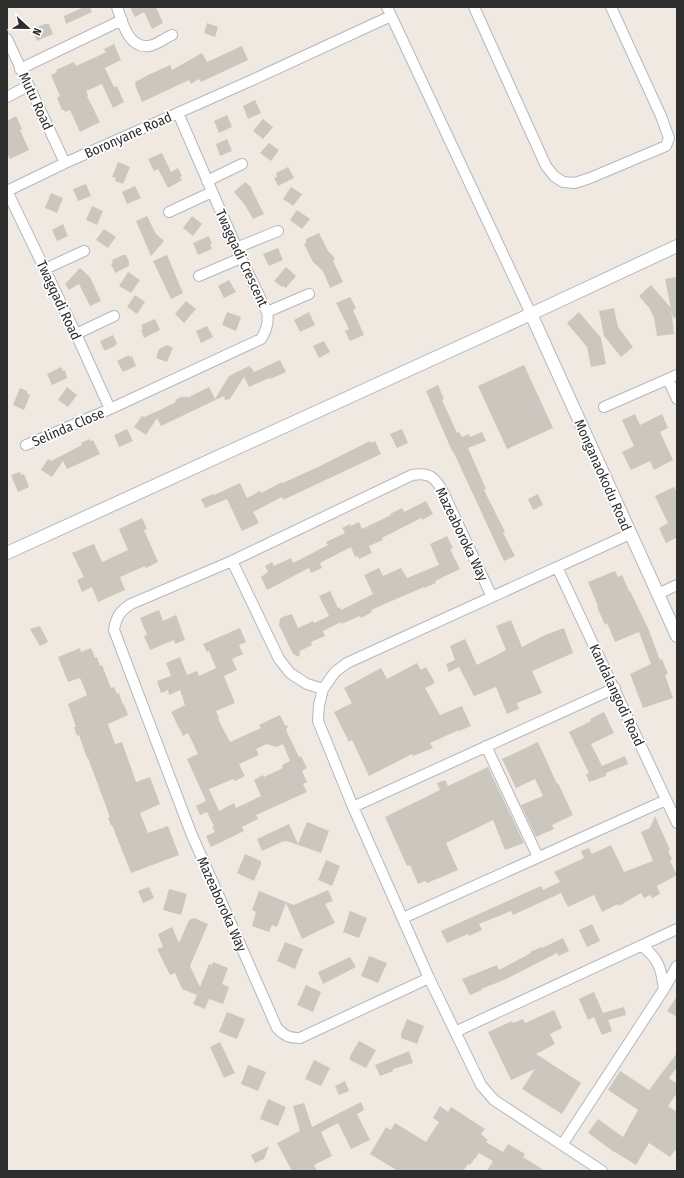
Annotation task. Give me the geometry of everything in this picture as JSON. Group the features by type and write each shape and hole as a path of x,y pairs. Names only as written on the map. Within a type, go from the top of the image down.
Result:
{"street":[{"path":"117,7 128,35 133,42 141,46 149,46 172,35"},
{"path":"474,7 546,166 554,176 564,182 575,183 666,146 669,138 661,116 611,7"},
{"path":"389,11 531,314"},
{"name":"Boronyane Road","path":"7,191 65,163 250,82 389,11"},
{"path":"20,69 122,20"},
{"name":"Mutu Road","path":"7,39 65,163"},
{"path":"7,97 28,86"},
{"name":"Twagqadi Crescent","path":"110,409 261,339 267,327 267,312 236,248 178,113"},
{"path":"207,181 242,164"},
{"name":"Twagqadi Road","path":"7,191 76,334 110,409"},
{"path":"169,212 212,192"},
{"path":"236,248 278,231"},
{"path":"7,553 677,246"},
{"path":"45,269 84,251"},
{"path":"199,276 241,258"},
{"path":"267,312 309,294"},
{"name":"Monganaokodu Road","path":"531,314 677,636"},
{"path":"76,334 114,316"},
{"path":"604,407 673,377 677,399"},
{"name":"Selinda Close","path":"26,445 110,409"},
{"name":"Mazeaboroka Way","path":"429,978 300,1038 290,1038 285,1036 277,1028 191,833 118,642 114,630 115,620 121,611 131,604 232,561 412,475 420,473 427,474 434,478 443,492 492,597"},
{"path":"602,1171 494,1100 481,1085 429,978 353,807 318,721 319,705 323,689 335,672 348,663 630,534"},
{"path":"232,561 279,659 290,673 307,684 323,689"},
{"name":"Kandalangodi Road","path":"557,568 615,688 677,823"},
{"path":"658,594 677,586"},
{"path":"353,807 615,688"},
{"path":"486,746 538,857"},
{"path":"403,918 666,800"},
{"path":"455,1032 677,929"},
{"path":"642,946 652,953 658,961 664,989"},
{"path":"562,1144 664,989 677,966"}],"building":[{"path":"84,7 90,7 92,12 66,24 64,16"},
{"path":"130,7 156,7 163,23 152,29 144,12 135,17"},
{"path":"207,23 218,27 215,37 204,33"},
{"path":"49,24 53,34 37,41 33,33 36,32 34,28"},
{"path":"114,44 121,60 105,68 114,87 117,86 124,102 113,108 102,84 86,91 100,122 80,132 70,110 65,112 62,110 57,98 60,96 51,75 57,72 56,70 74,62 76,66 96,57 106,52 104,49"},
{"path":"242,46 248,60 201,82 199,79 191,84 189,80 142,102 135,82 170,65 172,70 202,53 207,62"},
{"path":"255,100 261,113 248,119 243,106"},
{"path":"227,115 232,127 219,133 214,121"},
{"path":"16,116 22,129 20,130 29,150 10,159 7,153 7,121"},
{"path":"263,119 273,127 263,139 253,131"},
{"path":"227,139 232,151 220,156 216,144"},
{"path":"269,143 279,150 271,161 260,153"},
{"path":"162,153 171,172 178,168 182,176 180,177 182,180 168,188 158,169 154,171 148,159"},
{"path":"118,162 130,167 123,184 115,181 116,178 112,177"},
{"path":"288,167 294,178 278,186 274,178 277,177 276,173"},
{"path":"245,182 250,186 264,214 253,219 245,205 234,192"},
{"path":"86,184 91,196 78,201 73,189"},
{"path":"135,186 141,198 127,204 122,192"},
{"path":"291,187 302,194 293,206 283,199"},
{"path":"51,193 63,198 57,213 45,208"},
{"path":"92,206 103,211 97,225 86,220"},
{"path":"297,210 310,219 302,229 290,220"},
{"path":"147,216 156,234 164,241 151,256 136,221"},
{"path":"192,216 202,224 193,236 183,228"},
{"path":"63,224 68,236 57,241 52,230"},
{"path":"104,229 116,237 108,248 96,240"},
{"path":"319,233 328,251 335,258 333,261 343,282 330,288 323,271 313,262 304,244 306,243 306,239"},
{"path":"209,236 212,249 198,255 193,243"},
{"path":"278,248 283,260 269,266 263,254"},
{"path":"126,255 129,266 115,273 111,264 113,263 112,260"},
{"path":"167,255 183,293 171,299 153,261"},
{"path":"286,267 296,276 286,288 274,281"},
{"path":"80,268 90,277 101,301 90,306 79,284 69,290 65,284"},
{"path":"128,272 140,280 131,293 119,286"},
{"path":"677,277 677,317 673,318 665,279"},
{"path":"229,280 236,292 224,298 218,286"},
{"path":"651,285 671,308 674,334 657,336 654,318 650,309 639,296"},
{"path":"135,295 145,302 137,314 127,307"},
{"path":"350,297 356,308 353,310 364,335 350,341 345,331 349,329 336,303"},
{"path":"186,301 196,309 184,323 175,314"},
{"path":"614,308 618,327 633,347 621,357 604,336 599,311"},
{"path":"227,312 241,317 236,331 222,325"},
{"path":"309,312 315,325 300,332 294,320"},
{"path":"579,312 601,338 606,364 591,367 587,347 567,323"},
{"path":"155,319 160,330 144,338 141,325"},
{"path":"207,326 213,337 201,343 196,331"},
{"path":"113,335 117,343 115,346 104,350 100,341"},
{"path":"324,341 330,352 319,358 313,346"},
{"path":"167,345 173,348 167,362 156,358 159,349"},
{"path":"129,355 130,357 132,356 136,366 123,372 117,361"},
{"path":"280,360 286,372 249,387 244,377 230,399 225,400 224,396 161,426 157,418 146,435 134,427 142,416 144,417 160,410 176,402 175,400 183,396 183,398 187,396 187,398 209,387 215,399 229,376 251,365 249,368 251,367 254,372"},
{"path":"524,365 553,428 507,449 478,386"},
{"path":"61,367 63,371 65,370 67,378 52,385 47,374"},
{"path":"438,385 444,399 442,400 457,433 459,432 462,437 469,434 470,437 482,432 486,441 468,448 486,489 484,490 515,556 504,561 452,451 426,391"},
{"path":"67,387 77,395 68,407 58,400"},
{"path":"20,388 27,391 30,395 24,410 13,405"},
{"path":"635,414 640,425 662,414 668,428 660,432 673,460 654,470 650,461 631,470 622,452 634,446 622,420"},
{"path":"127,429 133,441 119,447 114,435"},
{"path":"402,429 408,443 397,448 390,434"},
{"path":"89,439 90,441 93,440 100,454 67,469 63,461 52,477 41,470 48,459 51,461 82,445 81,443"},
{"path":"370,441 371,443 375,441 381,454 283,500 282,497 253,512 259,523 242,531 227,499 205,508 201,499 213,494 214,495 240,483 247,498 320,466"},
{"path":"20,472 21,475 24,474 29,487 18,492 11,475"},
{"path":"674,487 677,492 677,541 676,538 666,543 659,528 668,523 655,496"},
{"path":"538,494 543,505 533,510 528,499"},
{"path":"426,501 433,514 422,520 421,518 382,538 383,540 369,546 372,553 359,559 358,556 355,557 351,547 320,563 322,568 311,573 309,568 267,590 261,577 268,572 265,566 272,562 274,566 291,558 293,563 328,545 326,542 345,533 342,528 350,524 351,526 359,522 362,529 402,508 404,512"},
{"path":"142,518 147,529 144,530 158,562 120,577 125,590 98,602 92,587 82,592 77,580 84,577 72,553 94,544 102,562 128,550 119,529"},
{"path":"447,536 453,548 450,549 460,569 435,581 436,583 371,610 372,612 361,618 360,616 341,624 341,622 323,631 325,636 311,642 312,645 300,651 299,657 293,654 279,625 282,617 292,614 298,628 329,616 319,596 330,591 338,608 340,607 341,610 373,594 364,575 379,568 383,576 401,568 407,578 439,565 430,544"},
{"path":"615,571 618,577 622,575 648,628 660,660 662,659 668,674 665,675 673,698 643,708 630,674 651,664 639,632 615,642 607,623 605,625 588,582"},
{"path":"159,610 163,621 176,615 185,640 175,644 174,640 150,650 144,636 147,635 140,618"},
{"path":"511,620 522,647 545,635 564,628 573,653 532,671 542,693 517,703 519,709 507,714 496,687 474,696 459,667 449,672 446,664 455,660 450,646 465,639 477,665 506,650 496,626"},
{"path":"40,626 48,642 40,646 30,629"},
{"path":"240,628 246,642 239,645 243,654 232,659 237,670 224,676 235,703 216,711 219,718 218,719 230,742 261,728 259,725 280,715 285,725 288,726 286,730 299,757 301,756 307,768 302,771 307,782 303,784 307,792 256,815 258,819 242,827 244,831 211,847 206,836 215,832 212,827 214,826 207,812 200,815 196,806 206,801 187,759 198,754 188,733 183,736 171,712 185,705 180,690 169,695 168,690 161,693 157,681 171,676 166,663 180,657 187,675 197,671 199,676 216,668 209,651 207,652 203,644","holes":["267,744 276,747 283,744 290,761 282,765 283,768 254,780 261,796 236,808 234,803 219,811 209,789 233,779 235,781 245,776 239,764 259,755 256,749"]},
{"path":"80,648 81,652 91,648 95,658 97,657 100,666 102,665 111,688 114,687 117,694 119,693 123,705 124,704 128,715 108,724 115,744 122,742 136,782 150,777 160,804 140,813 148,833 168,826 179,855 131,873 108,818 110,817 79,735 77,736 74,727 76,727 68,704 87,695 80,678 68,682 58,657"},
{"path":"417,663 421,670 426,667 435,683 425,688 440,715 462,706 471,726 430,743 433,748 413,756 412,754 369,776 352,740 349,742 334,712 352,703 344,688 381,668 387,679"},
{"path":"604,712 614,733 591,744 602,766 625,756 628,764 606,773 606,776 589,782 586,774 589,773 569,732 591,721 590,719"},
{"path":"538,742 573,815 552,825 554,829 536,837 521,805 543,796 535,779 516,788 502,759"},
{"path":"488,767 524,843 505,850 493,820 446,843 458,870 427,883 425,881 418,884 410,865 407,866 385,817 440,790 437,783 445,780 448,786"},
{"path":"655,816 670,850 668,851 672,859 670,861 677,875 657,886 660,894 652,898 650,895 644,898 641,893 619,906 618,904 602,912 594,895 568,907 561,893 513,915 511,911 479,924 482,930 447,943 441,931 541,886 543,890 560,882 554,872 584,858 581,851 589,848 592,854 611,845 624,872 653,861 641,832 650,828"},
{"path":"307,822 329,831 321,853 287,841 262,851 257,839 289,824 298,844"},
{"path":"245,854 261,861 254,881 237,873"},
{"path":"326,860 340,866 332,886 318,880"},
{"path":"149,887 154,898 143,903 138,891"},
{"path":"169,889 187,894 181,915 163,910"},
{"path":"328,890 333,901 325,904 335,923 302,939 286,903 277,927 272,925 269,932 252,926 256,912 252,910 259,891 294,905"},
{"path":"350,911 367,918 359,938 343,932"},
{"path":"194,918 208,924 190,966 200,987 209,964 212,965 213,962 228,968 222,984 229,987 223,1004 209,999 205,1009 193,1004 197,995 182,989 175,973 170,975 157,949 163,947 158,934 172,927 179,943 189,920"},
{"path":"592,924 600,941 587,947 579,930"},
{"path":"563,938 569,951 559,956 557,953 504,980 470,995 462,979 497,965 499,970 531,953 530,952"},
{"path":"285,942 303,949 295,969 277,961"},
{"path":"369,956 387,963 378,983 361,976"},
{"path":"350,957 356,967 323,984 318,972"},
{"path":"306,985 321,992 313,1012 297,1005"},
{"path":"594,992 603,1013 624,1007 626,1015 608,1020 612,1031 602,1035 594,1017 588,1020 579,999"},
{"path":"677,996 677,1017 667,1011"},
{"path":"554,1010 562,1028 550,1034 555,1044 536,1054 581,1083 562,1114 522,1089 535,1069 511,1080 488,1032 512,1021 513,1023 523,1019 525,1023"},
{"path":"227,1012 245,1019 237,1039 219,1032"},
{"path":"407,1019 424,1026 417,1044 401,1038 401,1034"},
{"path":"359,1041 376,1050 366,1068 350,1060 350,1056"},
{"path":"220,1042 235,1073 224,1078 210,1047"},
{"path":"409,1051 413,1063 393,1069 393,1071 380,1076 375,1065"},
{"path":"677,1053 677,1067 669,1078 677,1084 677,1093 668,1106 677,1112 677,1148 670,1157 649,1143 636,1165 614,1152 588,1133 598,1119 623,1137 638,1110 608,1090 620,1071 649,1090"},
{"path":"314,1060 330,1068 321,1086 305,1079"},
{"path":"248,1065 266,1072 258,1091 241,1084"},
{"path":"345,1081 349,1091 339,1095 335,1086"},
{"path":"268,1099 286,1107 278,1126 260,1119"},
{"path":"361,1102 364,1110 357,1114 370,1140 351,1149 338,1123 321,1132 332,1156 314,1165 317,1171 292,1171 277,1143 300,1131 293,1106 304,1103 312,1127"},
{"path":"440,1106 448,1112 451,1107 485,1129 481,1134 488,1140 486,1142 503,1152 508,1144 525,1154 523,1157 545,1171 487,1171 493,1161 479,1153 470,1165 468,1164 463,1171 398,1171 370,1154 386,1127 391,1130 395,1123 426,1142 439,1122 433,1118"},
{"path":"269,1146 264,1159 255,1163 251,1155"}]}
